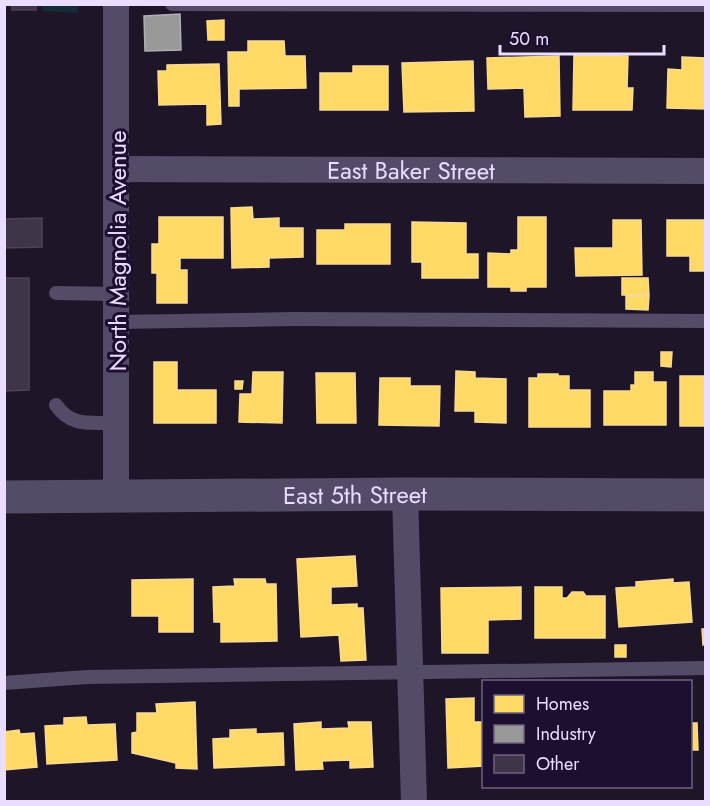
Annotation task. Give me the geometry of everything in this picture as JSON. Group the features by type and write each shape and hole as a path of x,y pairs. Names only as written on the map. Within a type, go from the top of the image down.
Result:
{"street":[{"name":"North Magnolia Avenue","path":"116,4 116,497"},
{"name":"East Baker Street","path":"117,169 705,171"},
{"name":"East 5th Street","path":"4,497 405,494 705,495"},
{"path":"405,494 414,801"}],"lane":[{"path":"172,4 705,5"},
{"path":"56,293 117,294"},
{"path":"117,322 293,319 705,321"},
{"path":"56,405 63,415 74,422 117,423"},
{"path":"4,683 87,676 705,668"}],"shaded area":[{"path":"42,5 78,5 78,13 42,11"}],"building: Homes":[{"path":"224,20 224,40 208,40 207,21"},
{"path":"248,41 284,41 285,56 305,56 306,88 239,89 239,106 229,106 228,52 248,52"},
{"path":"574,55 628,56 627,88 633,88 632,110 573,110"},
{"path":"559,56 560,116 525,117 524,88 488,89 487,58"},
{"path":"682,57 706,58 706,109 667,108 668,69 682,70"},
{"path":"473,61 474,111 404,112 402,63"},
{"path":"219,64 221,124 207,125 207,104 159,105 158,71 167,71 167,65"},
{"path":"353,66 388,66 388,110 320,110 320,73 353,73"},
{"path":"252,207 253,219 279,218 279,228 303,228 303,257 269,258 269,267 232,268 231,208"},
{"path":"159,217 223,217 223,258 180,258 180,270 187,270 187,303 157,303 157,273 152,273 152,244 159,244"},
{"path":"518,217 546,217 546,287 526,287 526,291 511,291 511,287 488,287 488,253 511,254 511,250 518,250"},
{"path":"613,220 641,220 642,275 576,276 575,248 613,248"},
{"path":"667,220 706,220 706,271 690,271 690,256 667,256"},
{"path":"412,222 466,223 466,254 478,254 478,278 422,278 422,262 412,262"},
{"path":"345,224 390,224 390,264 317,264 317,230 345,230"},
{"path":"622,278 648,278 649,295 622,295"},
{"path":"626,296 649,296 648,310 626,309"},
{"path":"661,352 672,352 671,367 661,366"},
{"path":"154,362 177,362 177,390 216,390 216,423 154,423"},
{"path":"456,371 475,372 475,378 506,379 506,423 475,422 475,411 455,411"},
{"path":"253,372 283,372 282,423 239,422 240,394 252,394"},
{"path":"635,372 653,372 653,382 666,382 666,425 604,425 604,391 631,391 631,385 635,385"},
{"path":"316,373 355,373 356,423 317,423"},
{"path":"538,374 569,376 569,390 590,390 590,427 529,427 529,378 538,378"},
{"path":"680,376 706,376 706,426 680,426"},
{"path":"380,378 410,378 410,386 440,386 439,426 379,425"},
{"path":"235,381 243,381 242,389 235,389"},
{"path":"355,556 357,586 331,587 331,605 357,604 357,608 363,608 366,660 341,661 339,635 301,637 297,559"},
{"path":"193,579 193,632 159,632 159,616 132,616 132,580"},
{"path":"234,579 265,579 266,584 276,584 277,641 221,642 221,622 214,622 213,587 235,586"},
{"path":"673,579 673,583 689,582 692,622 619,627 616,588 636,587 636,582"},
{"path":"521,587 521,619 488,620 488,653 442,653 441,588"},
{"path":"535,587 562,587 562,598 567,598 572,592 583,592 586,596 605,596 605,638 535,638"},
{"path":"702,629 706,629 706,644 703,645"},
{"path":"615,645 626,645 626,657 615,657"},
{"path":"474,698 474,722 482,722 482,766 448,768 446,699"},
{"path":"195,702 197,769 176,768 176,763 132,753 132,733 137,732 137,713 157,713 156,704"},
{"path":"86,717 87,725 115,724 117,760 47,764 45,726 64,725 64,718"},
{"path":"321,722 321,729 349,728 348,722 371,722 373,767 350,768 350,760 322,761 323,769 296,770 294,724"},
{"path":"692,723 697,723 698,750 692,750"},
{"path":"256,729 256,734 283,733 284,765 214,768 213,739 230,738 230,730"},
{"path":"19,730 20,734 34,733 37,767 4,770 4,732"}],"building: Industry":[{"path":"180,14 181,50 145,51 144,16"}],"building: Other":[{"path":"12,4 36,4 36,10 12,10"},
{"path":"42,218 42,247 4,248 4,219"},
{"path":"4,278 29,278 29,390 4,391"}]}
